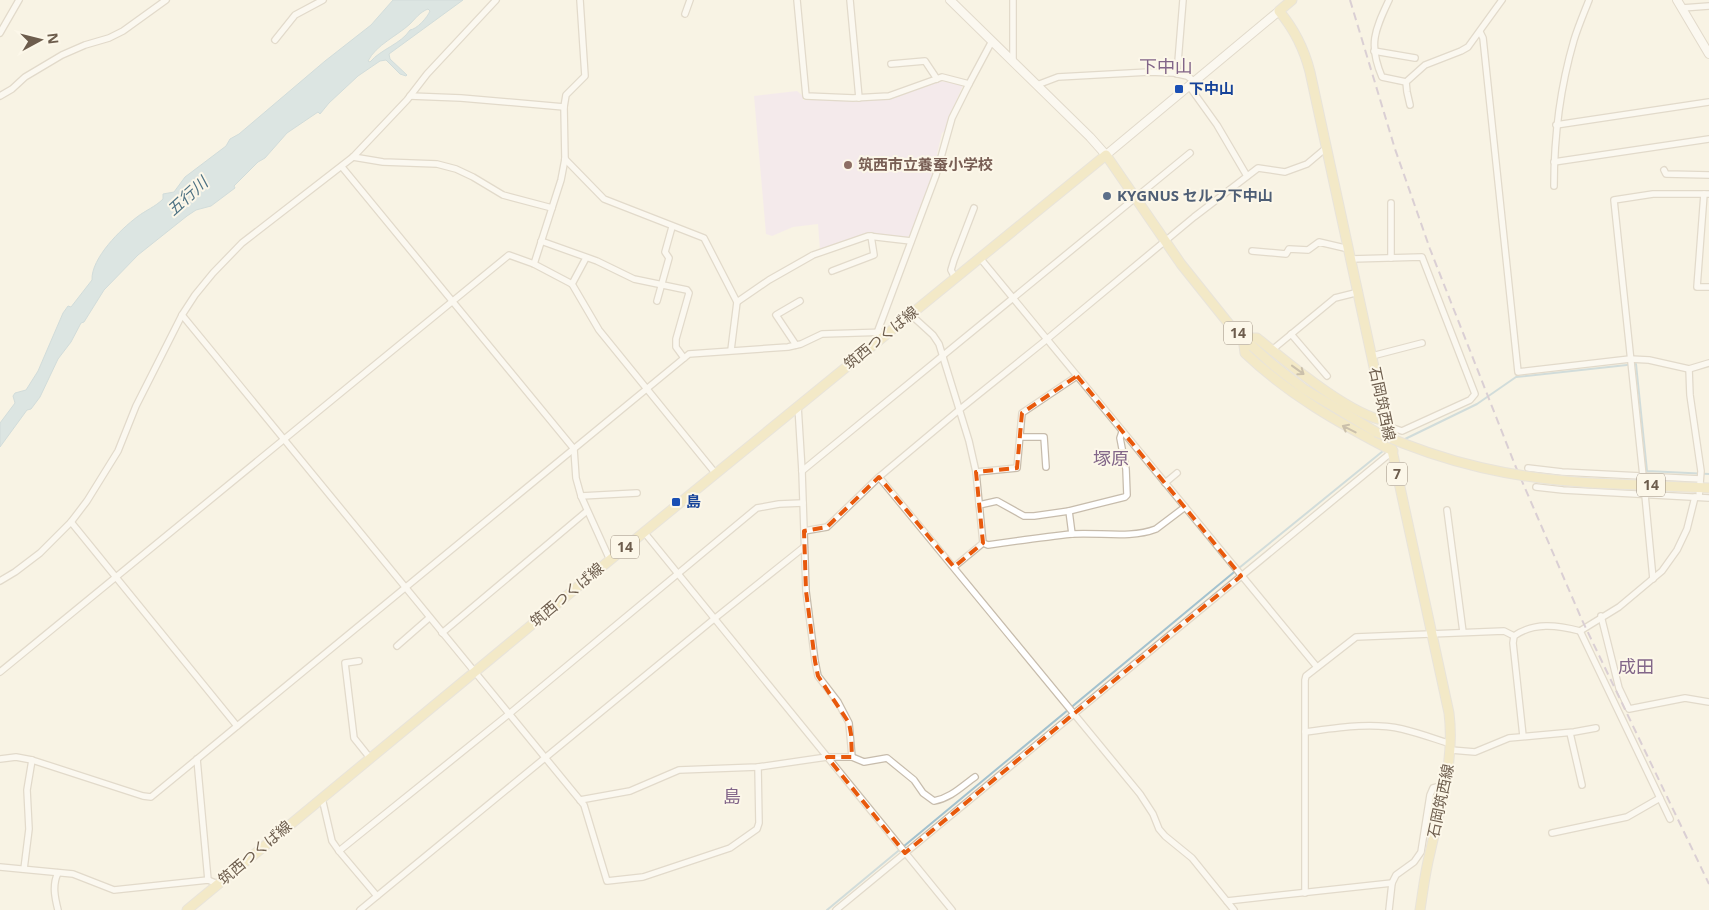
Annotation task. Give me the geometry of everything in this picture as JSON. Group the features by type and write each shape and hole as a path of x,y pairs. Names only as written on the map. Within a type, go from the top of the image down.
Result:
{"main road":[{"name":"石岡筑西線","path":"1285,4 1292,26 1305,54 1359,292 1447,705 1451,747 1420,910"},
{"name":"筑西つくば線","path":"187,910 644,532 1106,155"},
{"name":"14","path":"1106,155 1165,241 1200,288 1242,338 1304,389 1376,432 1419,450 1475,467 1526,477 1592,483 1701,485"},
{"path":"1386,423 1335,396 1257,338 1242,338 1245,353 1291,392 1342,425 1393,452"}],"street":[{"path":"0,33 20,0"},
{"path":"0,96 12,89 25,77 62,55 123,31 166,0"},
{"path":"275,40 295,15 323,0"},
{"path":"0,581 40,553 71,522 102,478 118,451 136,406 182,315 213,273 242,243 354,158 410,96 427,74 496,0"},
{"path":"534,264 565,159 564,107 566,95 585,76 580,0"},
{"path":"685,14 690,0"},
{"path":"797,0 806,96 859,98 889,96 942,77 969,84"},
{"path":"850,0 859,98"},
{"path":"950,0 1106,155 1285,4"},
{"path":"1013,0 1013,61"},
{"path":"1177,74 1183,0"},
{"path":"1389,0 1376,29 1373,45 1374,51 1382,77 1406,82"},
{"path":"1410,105 1406,92 1406,82 1425,65 1468,47 1502,0"},
{"path":"1554,186 1556,125 1562,86 1574,39 1589,0"},
{"path":"1677,0 1709,54"},
{"path":"1682,8 1709,6"},
{"path":"1480,32 1483,38 1518,372 1649,360 1689,369 1709,363"},
{"path":"877,333 936,175 952,118 992,41"},
{"path":"1374,51 1415,58"},
{"path":"891,64 925,61 937,79"},
{"path":"1037,85 1058,76 1149,72 1187,76 1247,176"},
{"path":"410,96 461,98 564,107"},
{"path":"1556,125 1709,102"},
{"path":"1554,162 1709,138"},
{"path":"804,531 827,527 879,477 959,410 1247,176 1258,168 1285,172 1307,164 1326,148"},
{"path":"802,470 1190,153"},
{"path":"354,158 383,162 437,164 456,169 503,195 552,208"},
{"path":"565,159 604,199 704,238 737,302 731,350"},
{"path":"342,167 574,449 576,478 581,496 610,560"},
{"path":"1664,170 1666,174 1709,175"},
{"path":"1643,476 1614,200 1653,194 1706,194 1697,287 1709,286"},
{"path":"1391,203 1391,258"},
{"path":"955,278 951,270 974,208"},
{"path":"657,301 669,258 665,252 672,227"},
{"path":"737,302 769,280 813,255 868,236 911,241"},
{"path":"832,271 874,255 872,236"},
{"path":"541,241 597,261 634,278 689,292 676,339 676,347 684,358"},
{"path":"1252,251 1286,254 1289,249 1308,250 1320,242 1350,254 1391,258 1422,257 1475,394 1470,400 1402,431 1386,423"},
{"path":"0,672 509,255 534,264 572,284 598,330 716,474"},
{"path":"572,284 586,258"},
{"path":"980,258 1317,667"},
{"path":"1272,350 1335,298 1359,292"},
{"path":"796,345 776,315 800,301"},
{"path":"910,314 933,335 939,344 943,356 969,441 976,472 983,543"},
{"path":"182,315 584,805 607,881 643,877 730,848 757,829 759,824 758,767"},
{"path":"0,759 16,757 32,760 151,797 689,354 796,345 822,334 888,332"},
{"path":"1292,334 1327,376"},
{"path":"1372,356 1422,343"},
{"path":"1514,636 1524,630 1537,626 1552,626 1580,631 1619,606 1653,579 1662,571 1677,550 1687,529 1701,485 1690,395 1689,369"},
{"path":"976,472 1018,468 1022,413 1077,376"},
{"path":"798,406 806,592 815,661 818,676 838,702 849,723 852,757"},
{"path":"979,504 997,501 1024,516 1034,516 1070,511 1120,499 1127,495 1126,470 1120,438 1122,432"},
{"path":"1020,438 1044,437 1046,467"},
{"path":"836,910 902,850 1238,572 1393,452"},
{"path":"1528,468 1562,472 1643,476 1701,485 1709,498"},
{"path":"1165,482 1177,473"},
{"path":"879,477 1149,806 1159,829 1192,858 1234,910"},
{"path":"1536,488 1645,495 1701,485"},
{"path":"581,496 637,493"},
{"path":"1645,495 1653,579"},
{"path":"339,851 509,714 757,508 779,504 803,503"},
{"path":"954,567 983,543 1072,534 1151,531 1185,507"},
{"path":"1447,510 1463,632"},
{"path":"442,633 587,511"},
{"path":"1070,511 1072,534"},
{"path":"71,522 237,726"},
{"path":"644,532 952,910"},
{"path":"360,910 804,547"},
{"path":"1602,616 1618,688 1629,709 1685,698 1709,702"},
{"path":"396,646 429,618"},
{"path":"1305,893 1306,676 1356,637 1504,631 1514,636"},
{"path":"1580,631 1670,819"},
{"path":"1514,636 1514,653 1524,736"},
{"path":"359,660 345,663 354,738 370,758"},
{"path":"1305,732 1346,726 1385,727 1402,729 1451,747 1475,752 1487,748 1502,739 1570,733 1596,728"},
{"path":"1570,733 1582,785"},
{"path":"580,800 630,791 679,770 758,767 827,757 852,757 864,762 887,758 914,780 923,793 934,801 943,799 956,792 975,776"},
{"path":"197,759 208,880"},
{"path":"24,869 29,829 27,790 32,760"},
{"path":"1390,910 1392,883 1396,875 1414,862 1421,852 1430,795 1433,788 1445,785"},
{"path":"322,798 332,841 377,896"},
{"path":"1552,833 1628,817 1660,798"},
{"path":"0,867 74,874 114,890 208,880 218,884"},
{"path":"58,873 54,888 58,910"},
{"path":"1227,901 1392,883"}],"highlighted area":[{"path":"1077,376 1241,576 905,853 827,757 852,757 851,734 849,723 818,676 806,591 804,531 827,527 879,477 954,567 983,543 976,472 1017,468 1022,413"}],"shaded area":[{"name":"筑西市立養蚕小学校","path":"940,81 963,85 945,131 942,133 937,154 939,156 910,235 907,237 866,233 820,250 818,224 793,227 772,236 766,234 754,96 797,91 803,96 803,100 810,100 810,98 856,101 889,99"}],"water":[{"name":"五行川","path":"393,0 463,0 389,54 390,59 406,76 400,74 386,60 380,61 358,76 320,114 318,112 287,133 265,158 258,162 234,186 235,188 211,206 196,210 187,216 138,255 104,290 58,359 40,397 31,409 27,410 0,447 0,423 15,403 13,396 15,393 26,390 38,371 63,313 68,306 71,307 92,280 96,263 115,236 130,222 163,199 163,194 174,192 185,177 226,146 230,139 239,134 325,61 371,25","holes":["428,9 430,11 424,20 410,30 402,39 370,62 368,61 376,50 420,14"]}],"waterway":[{"path":"1403,440 1477,404 1516,377 1636,364 1647,471 1709,474"},
{"path":"827,910 1383,451"}],"railway":[{"path":"1350,0 1395,149 1430,249 1515,465 1582,620 1709,884"}],"place":[{"name":"下中山","path":"1179,89"},
{"name":"筑西市立養蚕小学校","path":"848,165"},
{"name":"KYGNUS セルフ下中山","path":"1107,196"},
{"name":"島","path":"676,502"}],"district":[{"name":"下中山","path":"1166,67"},
{"name":"塚原","path":"1111,459"},
{"name":"成田","path":"1636,667"},
{"name":"島","path":"732,797"}]}
